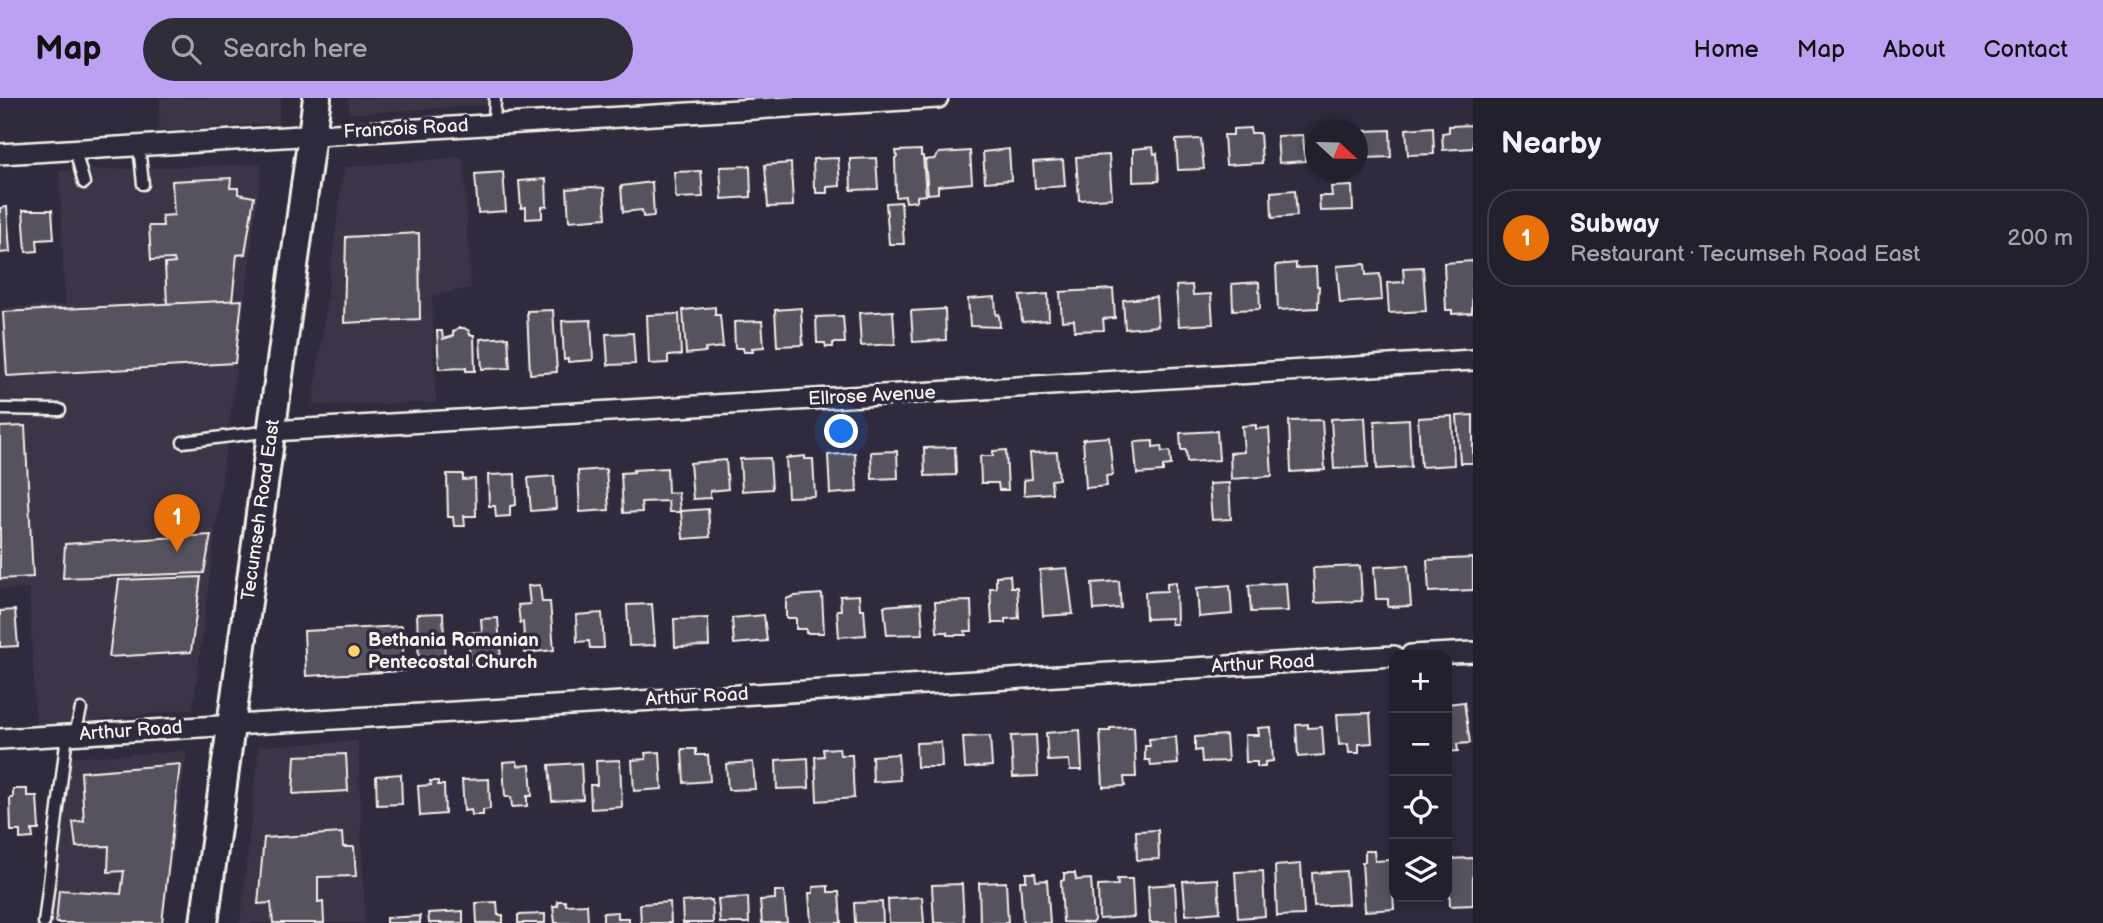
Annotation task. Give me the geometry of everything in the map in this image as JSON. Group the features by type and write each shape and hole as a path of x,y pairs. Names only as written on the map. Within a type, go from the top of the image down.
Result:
{"main road":[{"name":"Tecumseh Road East","path":"204,923 317,98"}],"street":[{"name":"Francois Road","path":"0,154 938,98"},
{"name":"Ellrose Avenue","path":"272,431 1473,360"},
{"path":"1452,653 1473,652"},
{"name":"Arthur Road","path":"0,739 1389,656"}],"lane":[{"path":"494,124 495,98"},
{"path":"139,146 142,184"},
{"path":"75,150 83,183"},
{"path":"0,409 60,410"},
{"path":"183,442 272,431"},
{"path":"44,923 71,734 82,709"}],"shaded area":[{"path":"160,98 281,98 278,123 159,131"},
{"path":"348,98 498,98 498,104 349,114"},
{"path":"463,157 471,288 432,296 436,403 313,405 344,167"},
{"path":"262,164 193,709 36,727 29,588 0,589 0,308 65,305 59,171"},
{"path":"358,741 365,923 240,923 259,746"},
{"path":"187,751 163,923 41,923 63,758"}],"building":[{"path":"1473,125 1473,148 1443,150 1442,133 1449,132 1449,126"},
{"path":"1433,127 1434,154 1408,155 1406,129"},
{"path":"1250,128 1251,133 1260,133 1262,163 1226,165 1224,135 1233,135 1233,129"},
{"path":"1390,130 1391,157 1368,158 1368,131"},
{"path":"1303,135 1305,161 1279,163 1277,136"},
{"path":"1201,139 1204,169 1178,170 1176,140"},
{"path":"1153,147 1154,154 1157,153 1159,181 1133,182 1133,149"},
{"path":"1009,149 1011,180 985,182 983,152"},
{"path":"921,150 926,195 917,196 917,201 906,202 905,196 896,197 896,151"},
{"path":"970,151 972,183 938,186 938,193 928,194 925,160 934,159 939,153"},
{"path":"1109,155 1112,198 1079,200 1076,157"},
{"path":"838,158 840,186 827,187 827,193 816,193 813,159"},
{"path":"876,158 878,189 851,190 850,159"},
{"path":"1063,160 1065,186 1035,188 1033,162"},
{"path":"791,163 793,206 768,207 765,165"},
{"path":"750,166 751,197 722,199 720,167"},
{"path":"701,171 703,197 676,198 674,172"},
{"path":"503,172 506,211 478,213 475,174"},
{"path":"231,178 230,188 238,188 238,194 254,197 245,254 237,255 232,301 167,304 165,264 175,263 174,259 151,260 149,226 163,226 162,216 174,215 172,181"},
{"path":"546,179 547,206 542,207 542,218 526,219 526,207 521,208 519,181"},
{"path":"652,182 654,216 643,217 642,210 623,212 621,186"},
{"path":"1352,186 1353,210 1320,211 1319,196 1332,196 1331,187"},
{"path":"604,188 606,218 569,221 567,189"},
{"path":"1295,190 1297,216 1272,218 1271,192"},
{"path":"901,202 904,244 889,244 886,203"},
{"path":"7,207 10,252 0,253 0,208"},
{"path":"23,210 52,210 54,239 37,240 38,251 26,252"},
{"path":"419,233 420,319 344,323 346,237"},
{"path":"1473,261 1472,313 1452,314 1452,310 1446,310 1444,263"},
{"path":"1296,263 1296,268 1316,267 1318,308 1278,310 1276,265"},
{"path":"1365,264 1366,275 1380,274 1382,300 1340,303 1337,266"},
{"path":"1423,267 1426,311 1389,313 1387,283 1404,282 1403,268"},
{"path":"1259,282 1260,309 1233,310 1232,284"},
{"path":"1192,285 1193,295 1211,294 1213,324 1179,326 1176,286"},
{"path":"1113,289 1115,318 1103,319 1104,330 1075,331 1074,320 1062,321 1060,292"},
{"path":"1048,294 1049,320 1022,322 1020,296"},
{"path":"995,297 1000,327 970,326 968,299"},
{"path":"1156,297 1158,326 1125,329 1123,300"},
{"path":"242,300 235,363 7,376 3,312"},
{"path":"715,307 715,315 720,315 723,347 686,354 683,310"},
{"path":"801,308 803,345 777,346 775,310"},
{"path":"945,309 946,340 913,342 911,311"},
{"path":"553,310 557,372 530,374 527,311"},
{"path":"893,311 895,344 861,346 859,313"},
{"path":"679,314 681,355 668,356 668,363 649,364 647,315"},
{"path":"843,316 845,343 833,343 833,347 826,347 825,343 817,343 816,317"},
{"path":"591,320 593,360 564,360 562,321"},
{"path":"762,321 764,347 752,348 753,352 735,348 734,322"},
{"path":"464,328 470,335 474,335 475,371 466,371 466,368 439,369 437,331 442,331 443,339 453,336 453,332"},
{"path":"633,333 635,364 608,365 606,334"},
{"path":"508,337 510,368 482,369 480,339"},
{"path":"1473,415 1473,463 1460,463 1457,416"},
{"path":"1452,416 1454,465 1421,467 1418,418"},
{"path":"1365,417 1368,467 1334,469 1331,419"},
{"path":"1409,419 1411,467 1377,469 1375,421"},
{"path":"1322,420 1325,470 1291,472 1289,421"},
{"path":"1256,425 1256,429 1269,428 1272,476 1231,479 1230,453 1244,452 1242,426"},
{"path":"25,426 33,577 0,579 0,427"},
{"path":"1217,431 1219,460 1187,462 1186,450 1181,450 1180,433"},
{"path":"1109,437 1113,475 1106,476 1107,486 1086,488 1083,439"},
{"path":"1153,441 1153,447 1161,446 1162,452 1170,451 1171,465 1163,466 1163,472 1137,474 1134,442"},
{"path":"955,447 956,475 925,476 924,448"},
{"path":"1006,450 1008,490 999,490 998,483 981,483 980,456 993,456 993,451"},
{"path":"897,451 898,478 872,479 871,452"},
{"path":"1057,452 1059,479 1051,480 1052,493 1024,495 1024,480 1032,479 1030,453"},
{"path":"855,453 857,492 830,494 828,455"},
{"path":"805,456 805,459 813,459 815,496 788,497 786,458"},
{"path":"770,458 772,489 742,491 740,459"},
{"path":"726,460 728,489 710,491 710,498 693,499 690,463"},
{"path":"667,468 668,493 678,492 680,512 669,512 668,501 641,502 642,512 623,513 621,473"},
{"path":"606,469 609,510 580,512 578,471"},
{"path":"447,474 463,474 463,480 475,479 476,516 464,516 465,526 454,526 453,517 448,517"},
{"path":"515,474 516,505 510,506 510,516 496,517 495,506 489,506 488,475"},
{"path":"554,476 556,509 531,511 528,478"},
{"path":"1229,483 1231,519 1212,520 1209,484"},
{"path":"708,509 710,537 683,539 681,511"},
{"path":"211,535 204,573 63,578 65,544"},
{"path":"1473,558 1473,590 1429,592 1427,560"},
{"path":"1408,565 1411,606 1388,607 1388,599 1376,599 1374,567"},
{"path":"1360,566 1362,601 1315,603 1313,568"},
{"path":"1067,568 1073,614 1043,616 1040,570"},
{"path":"1010,575 1011,587 1017,587 1019,618 1005,619 1005,623 992,623 990,588 996,588 996,576"},
{"path":"201,577 191,652 109,657 119,580"},
{"path":"1119,581 1121,608 1094,610 1092,583"},
{"path":"1176,582 1177,624 1171,624 1171,618 1146,619 1145,592 1167,591 1167,583"},
{"path":"1286,583 1288,611 1251,612 1249,585"},
{"path":"540,585 542,602 550,602 554,650 525,653 523,622 520,623 518,605 530,604 528,586"},
{"path":"1230,585 1232,614 1199,617 1197,588"},
{"path":"822,594 824,633 806,633 806,629 796,629 796,618 786,618 786,599"},
{"path":"859,595 860,609 864,609 866,635 839,637 837,610 841,610 840,596"},
{"path":"971,601 972,631 965,631 966,635 937,632 935,602"},
{"path":"921,603 923,634 887,635 884,606"},
{"path":"652,604 655,645 629,646 627,605"},
{"path":"15,610 18,646 0,647 0,611"},
{"path":"443,613 445,662 419,664 417,614"},
{"path":"602,613 604,648 590,648 589,641 577,642 576,615"},
{"path":"764,615 767,641 734,644 732,618"},
{"path":"498,618 501,661 470,664 468,633 482,632 481,619"},
{"path":"708,618 709,646 675,647 674,619"},
{"name":"Bethania Romanian Pentecostal Church","path":"402,626 404,671 306,676 304,631"},
{"path":"1464,702 1470,743 1457,744 1458,751 1452,752 1452,713 1452,703"},
{"path":"1370,713 1372,743 1359,744 1359,753 1349,753 1348,744 1339,745 1337,714"},
{"path":"1308,724 1308,728 1322,727 1324,755 1298,757 1296,725"},
{"path":"1134,727 1136,777 1124,777 1125,786 1103,787 1100,731"},
{"path":"1271,727 1273,761 1265,762 1265,767 1257,767 1257,762 1246,762 1245,735 1259,735 1258,728"},
{"path":"1080,730 1082,770 1070,770 1069,760 1048,761 1046,733"},
{"path":"1036,735 1038,776 1013,777 1011,736"},
{"path":"1226,735 1228,761 1202,762 1201,750 1195,751 1195,737"},
{"path":"990,736 992,766 965,768 963,737"},
{"path":"1176,737 1178,764 1151,766 1150,760 1145,760 1145,746 1150,746 1149,739"},
{"path":"941,742 942,767 917,767 916,743"},
{"path":"839,748 840,755 852,755 854,798 817,801 815,757 824,756 823,749"},
{"path":"682,749 696,749 696,755 708,755 710,781 684,783"},
{"path":"660,752 662,789 634,791 632,760 646,759 645,753"},
{"path":"346,754 348,791 293,794 295,756"},
{"path":"898,754 900,780 873,782 872,756"},
{"path":"808,758 809,788 777,789 776,760"},
{"path":"620,760 622,807 591,809 590,785 597,785 596,761"},
{"path":"517,761 518,766 530,765 532,796 527,796 527,806 512,807 511,797 505,797 503,762"},
{"path":"753,762 755,789 728,790 726,764"},
{"path":"581,763 583,799 552,801 549,765"},
{"path":"180,764 162,923 56,923 59,890 121,894 124,871 108,872 109,846 76,847 73,822 84,821 81,772"},
{"path":"401,774 402,804 377,805 376,776"},
{"path":"489,779 490,809 483,810 483,815 472,815 471,810 464,811 462,780"},
{"path":"430,781 438,781 438,785 444,785 445,814 420,816 418,786 431,785"},
{"path":"13,789 27,789 27,796 37,796 39,830 32,830 33,838 20,839 20,831 11,831 10,798 13,798"},
{"path":"1158,830 1159,859 1137,860 1136,831"},
{"path":"342,833 343,847 354,847 356,876 318,877 318,902 323,901 324,923 273,923 271,903 258,904 264,838"},
{"path":"1365,851 1374,851 1375,861 1389,860 1389,902 1394,902 1394,909 1365,911 1362,862 1365,862"},
{"path":"1473,858 1473,905 1450,906 1452,859"},
{"path":"1301,864 1304,915 1277,916 1275,866"},
{"path":"1263,871 1265,916 1238,918 1235,872"},
{"path":"1346,871 1348,904 1314,906 1312,873"},
{"path":"1026,873 1035,873 1036,881 1047,880 1050,923 1023,923 1020,881 1026,881"},
{"path":"1064,873 1075,873 1076,880 1091,879 1092,923 1063,922 1061,881 1064,880"},
{"path":"1117,879 1132,879 1134,917 1099,919 1098,886 1118,885"},
{"path":"1218,879 1220,912 1186,915 1183,881"},
{"path":"1006,882 1008,923 980,923 979,883"},
{"path":"962,884 964,923 934,923 932,885"},
{"path":"1175,884 1177,923 1150,923 1148,886"},
{"path":"828,886 828,892 839,892 841,923 811,923 809,893 813,893 813,887"},
{"path":"775,891 784,891 787,923 762,923 760,900 775,899"},
{"path":"748,897 749,923 720,923 718,899"},
{"path":"922,897 924,923 889,923 888,899"},
{"path":"712,900 713,923 683,923 682,902"},
{"path":"557,901 565,901 566,905 587,904 588,923 555,923 553,906 558,906"},
{"path":"497,902 498,915 503,915 503,923 477,923 476,903"},
{"path":"670,902 671,923 641,923 640,904"},
{"path":"882,902 883,923 855,923 854,903"},
{"path":"463,911 463,923 429,923 428,913"},
{"path":"618,912 618,918 629,918 629,923 603,923 603,913"},
{"path":"545,914 545,923 518,923 518,915"},
{"path":"420,916 420,923 386,923 386,918"}],"place":[{"name":"Subway","path":"177,552"},
{"name":"Bethania Romanian Pentecostal Church","path":"354,651"}]}
